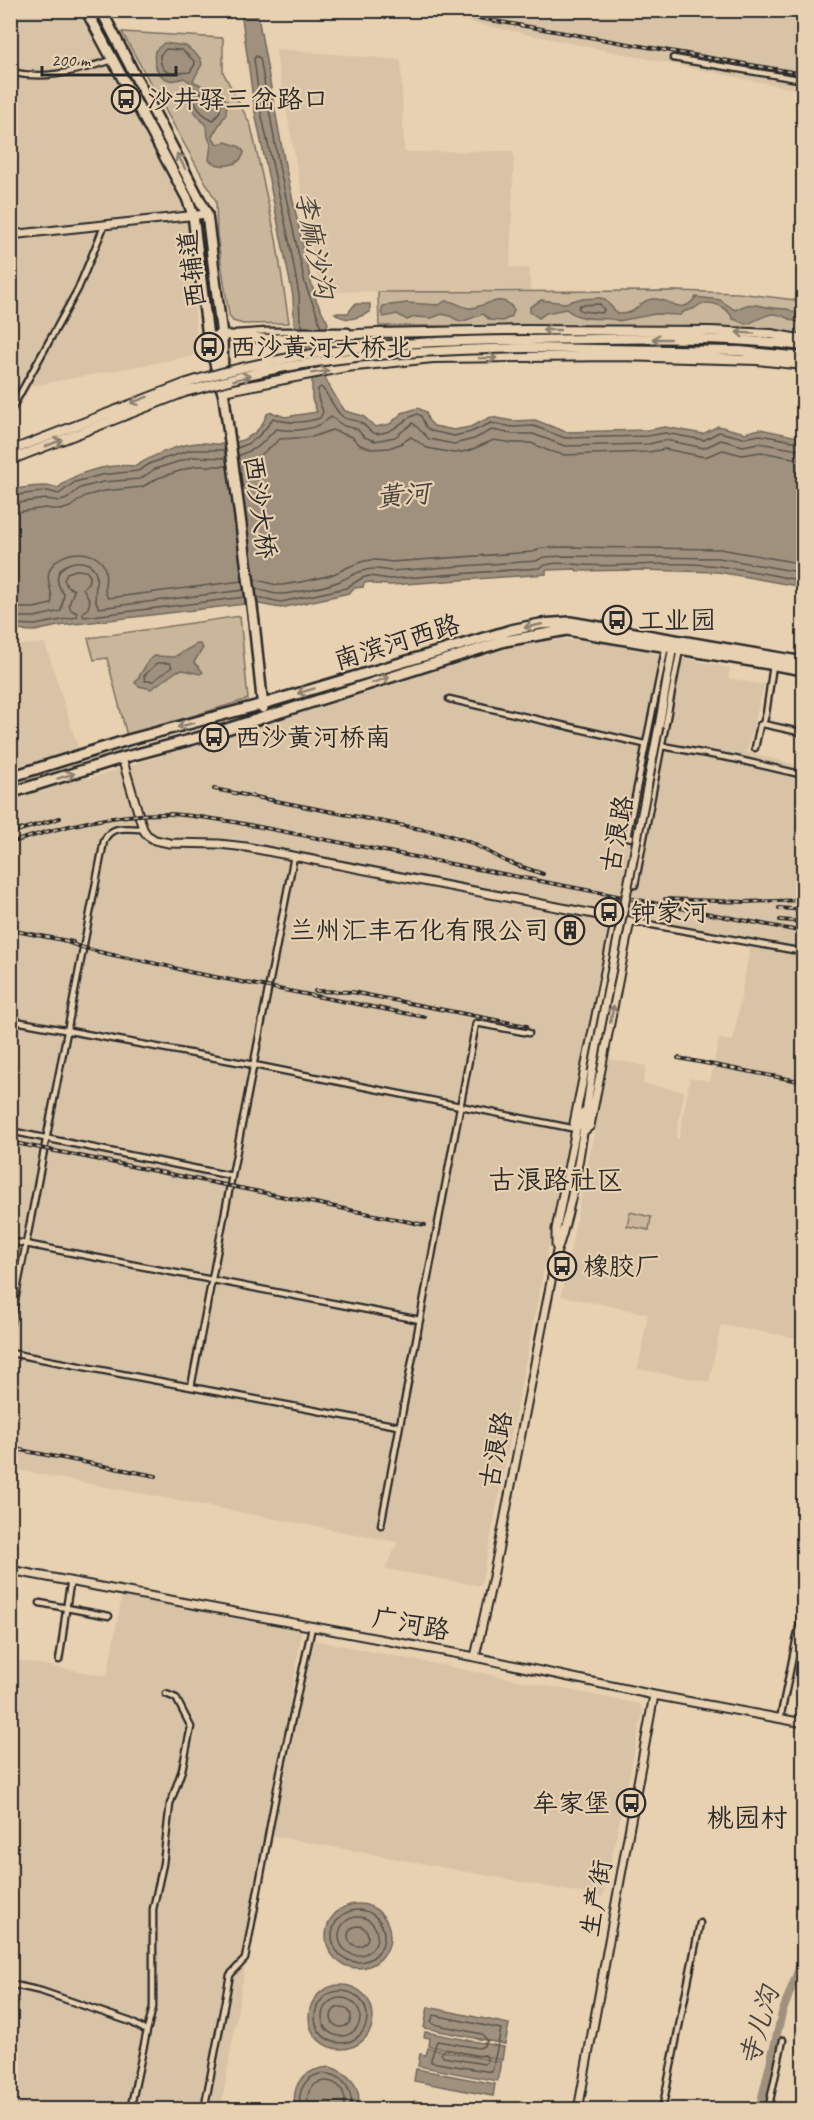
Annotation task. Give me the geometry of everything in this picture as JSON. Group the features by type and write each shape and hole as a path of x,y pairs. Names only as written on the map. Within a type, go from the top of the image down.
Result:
{"highway":[{"name":"西辅道","path":"86,10 187,198 193,215 208,338 223,394"},
{"name":"西辅道","path":"101,10 207,214 223,335 223,394"},
{"name":"西沙大桥","path":"223,394 265,717"},
{"name":"南滨河西路","path":"10,777 128,740 540,624 570,622 804,670"},
{"name":"南滨河西路","path":"122,758 265,717 505,641 546,632 567,630 804,662"},
{"path":"10,793 122,758"}],"main road":[{"path":"208,338 223,335 268,339 293,335 524,330 710,331 771,334 804,339"},
{"path":"529,344 669,339 804,346"},
{"path":"10,451 94,417 263,362 349,348 463,340 768,352 804,357"},
{"path":"223,394 293,376 433,358 620,356 757,360 804,365"},
{"path":"10,460 98,426 185,388"}],"street":[{"path":"673,58 804,80"},
{"path":"10,72 49,76 113,60"},
{"path":"10,235 207,214"},
{"path":"10,412 78,289 105,225"},
{"path":"644,840 627,837 644,744 674,643"},
{"path":"635,885 662,746 674,643"},
{"name":"古浪路","path":"557,1251 556,1229 576,1129 580,1123 592,1072 674,643"},
{"path":"755,748 760,725 763,724 766,714 773,665"},
{"path":"449,699 644,744"},
{"path":"763,724 804,733"},
{"path":"662,746 735,759 804,775"},
{"path":"122,758 143,829 147,835 161,842 232,845 804,952"},
{"path":"10,1326 104,841 107,834 117,828 143,829"},
{"path":"191,1387 294,856"},
{"name":"古浪路","path":"576,1129 574,1123 616,918"},
{"name":"古浪路","path":"584,1131 590,1126 630,921"},
{"path":"10,1020 254,1065 584,1131"},
{"path":"381,1525 476,1023 529,1033"},
{"name":"古浪路","path":"476,1657 557,1251 564,1230 584,1131 592,1072"},
{"path":"10,1131 232,1176"},
{"path":"10,1241 420,1320"},
{"path":"10,1353 398,1426"},
{"name":"广河路","path":"10,1570 476,1657 654,1695 804,1723"},
{"path":"59,1660 71,1581"},
{"path":"40,1603 109,1616"},
{"path":"780,1719 804,1603"},
{"path":"204,2109 230,1975 244,1959 280,1773 312,1627"},
{"path":"130,2109 153,2007 153,1909 163,1864 170,1804 182,1770 191,1727 176,1698 165,1694"},
{"name":"生产街","path":"578,2109 654,1695"},
{"path":"662,2109 700,1923"},
{"path":"10,1984 41,1991 130,2022 147,2031"},
{"path":"768,2109 783,2040"},
{"path":"800,2109 804,2093"}],"shaded area":[{"path":"11,11 78,11 186,206 198,355 31,386 11,422"},
{"path":"415,11 803,11 803,91"},
{"path":"122,32 223,38 223,72 251,126 276,239 289,323 243,324 233,321 229,315 217,235 216,201"},
{"path":"275,49 401,60 404,152 514,151 510,267 530,269 530,290 320,292"},
{"path":"676,291 738,293 803,301 803,334 716,326 379,326 378,292"},
{"path":"240,616 248,699 127,736 107,658 94,660 88,638"},
{"path":"594,639 730,668 728,678 764,685 747,752 803,767 803,1339 721,1325 709,1382 638,1369 648,1314 561,1296 609,1059 646,1066 643,1084 684,1091 676,1138 679,1139 690,1078 710,1081 719,1039 733,1041 750,947 613,922 481,1586 385,1569 398,1542 11,1469 11,646 45,643 88,779 517,642"},
{"path":"630,1212 651,1217 649,1230 627,1226"},
{"path":"122,1595 302,1630 221,2109 11,2109 10,1659 107,1676"},
{"path":"308,1639 640,1704 643,1712 603,1897 273,1836"}],"water":[{"name":"黄河","path":"241,11 257,11 285,165 311,282 316,300 328,323 321,341 319,359 336,398 345,411 363,416 375,427 390,424 402,413 418,408 426,412 428,420 434,426 454,430 470,427 491,417 513,421 535,420 566,432 647,430 665,427 703,434 718,426 745,433 760,429 803,438 803,587 718,572 546,570 546,574 391,585 364,583 363,587 354,588 349,593 281,608 253,603 58,626 35,631 11,630 10,491 34,486 58,488 75,477 95,469 136,466 165,451 189,444 222,444 241,441 257,431 267,414 271,412 285,417 317,412 312,399 312,360 294,323 293,296 255,112"},
{"path":"164,43 186,46 200,58 202,64 193,81 227,101 226,114 212,136 217,144 226,142 240,147 244,152 239,161 229,165 218,165 209,160 211,144 207,127 187,99 191,87 190,82 184,78 169,80 156,68 155,51"},
{"path":"696,297 720,300 735,310 750,304 787,309 800,316 803,315 803,322 771,314 746,324 733,319 724,308 711,303 701,304 680,315 655,314 619,321 575,315 566,309 546,313 539,318 530,312 530,307 541,300 565,303 579,299 600,298 604,299 618,314 625,314 647,300 659,299 685,306"},
{"path":"445,301 474,308 504,301 514,310 512,316 503,321 490,320 483,314 461,322 442,314 432,318 415,317 407,320 397,314 384,317 381,313 383,306 407,303 439,305"},
{"path":"355,304 370,304 370,312 348,319 335,313 348,313"},
{"path":"197,644 203,648 194,662 203,672 200,674 177,671 151,689 135,683 149,660 155,656 174,657"},
{"path":"352,1904 364,1904 381,1913 388,1924 390,1936 388,1948 381,1959 364,1968 352,1968 340,1963 331,1954 326,1942 326,1930 331,1918 340,1909"},
{"path":"335,1985 347,1985 364,1994 371,2005 373,2017 371,2029 364,2040 347,2049 335,2049 323,2044 314,2035 309,2023 309,2011 314,1999 323,1990"},
{"path":"428,2007 509,2024 505,2044 424,2028"},
{"path":"425,2032 504,2047 502,2060 429,2046 430,2038 424,2037"},
{"path":"428,2048 501,2062 497,2081 418,2066 420,2054 426,2055"},
{"path":"330,2067 349,2077 357,2088 359,2101 357,2109 295,2109 295,2092 301,2079 313,2071"},
{"path":"416,2069 495,2084 493,2096 414,2081"},
{"path":"414,2101 461,2109 412,2109"}],"waterway":[{"name":"寺儿沟","path":"759,2110 782,2013 804,1955"}],"railway":[{"path":"431,10 804,74"},
{"path":"214,789 441,833 470,842 505,861 543,874"},
{"path":"10,843 49,831 109,818 149,814 186,815 234,822 804,932"},
{"path":"10,833 60,818"},
{"path":"665,899 745,902 804,900"},
{"path":"779,908 804,910"},
{"path":"780,920 804,922"},
{"path":"10,930 73,942"},
{"path":"64,941 95,951 189,972 425,1017"},
{"path":"315,991 352,992 527,1026"},
{"path":"678,1058 804,1082"},
{"path":"10,1142 425,1225"},
{"path":"10,1448 156,1476"}],"place":[{"name":"沙井驿三岔路口","path":"126,99"},
{"name":"西沙黄河大桥北","path":"209,347"},
{"name":"工业园","path":"617,620"},
{"name":"西沙黄河桥南","path":"214,737"},
{"name":"钟家河","path":"609,912"},
{"name":"兰州汇丰石化有限公司","path":"570,930"},
{"name":"橡胶厂","path":"562,1266"},
{"name":"牟家堡","path":"631,1803"}],"district":[{"name":"古浪路社区","path":"556,1180"},
{"name":"桃园村","path":"747,1818"}],"water label":[{"name":"李麻沙沟","path":"315,245"}]}
